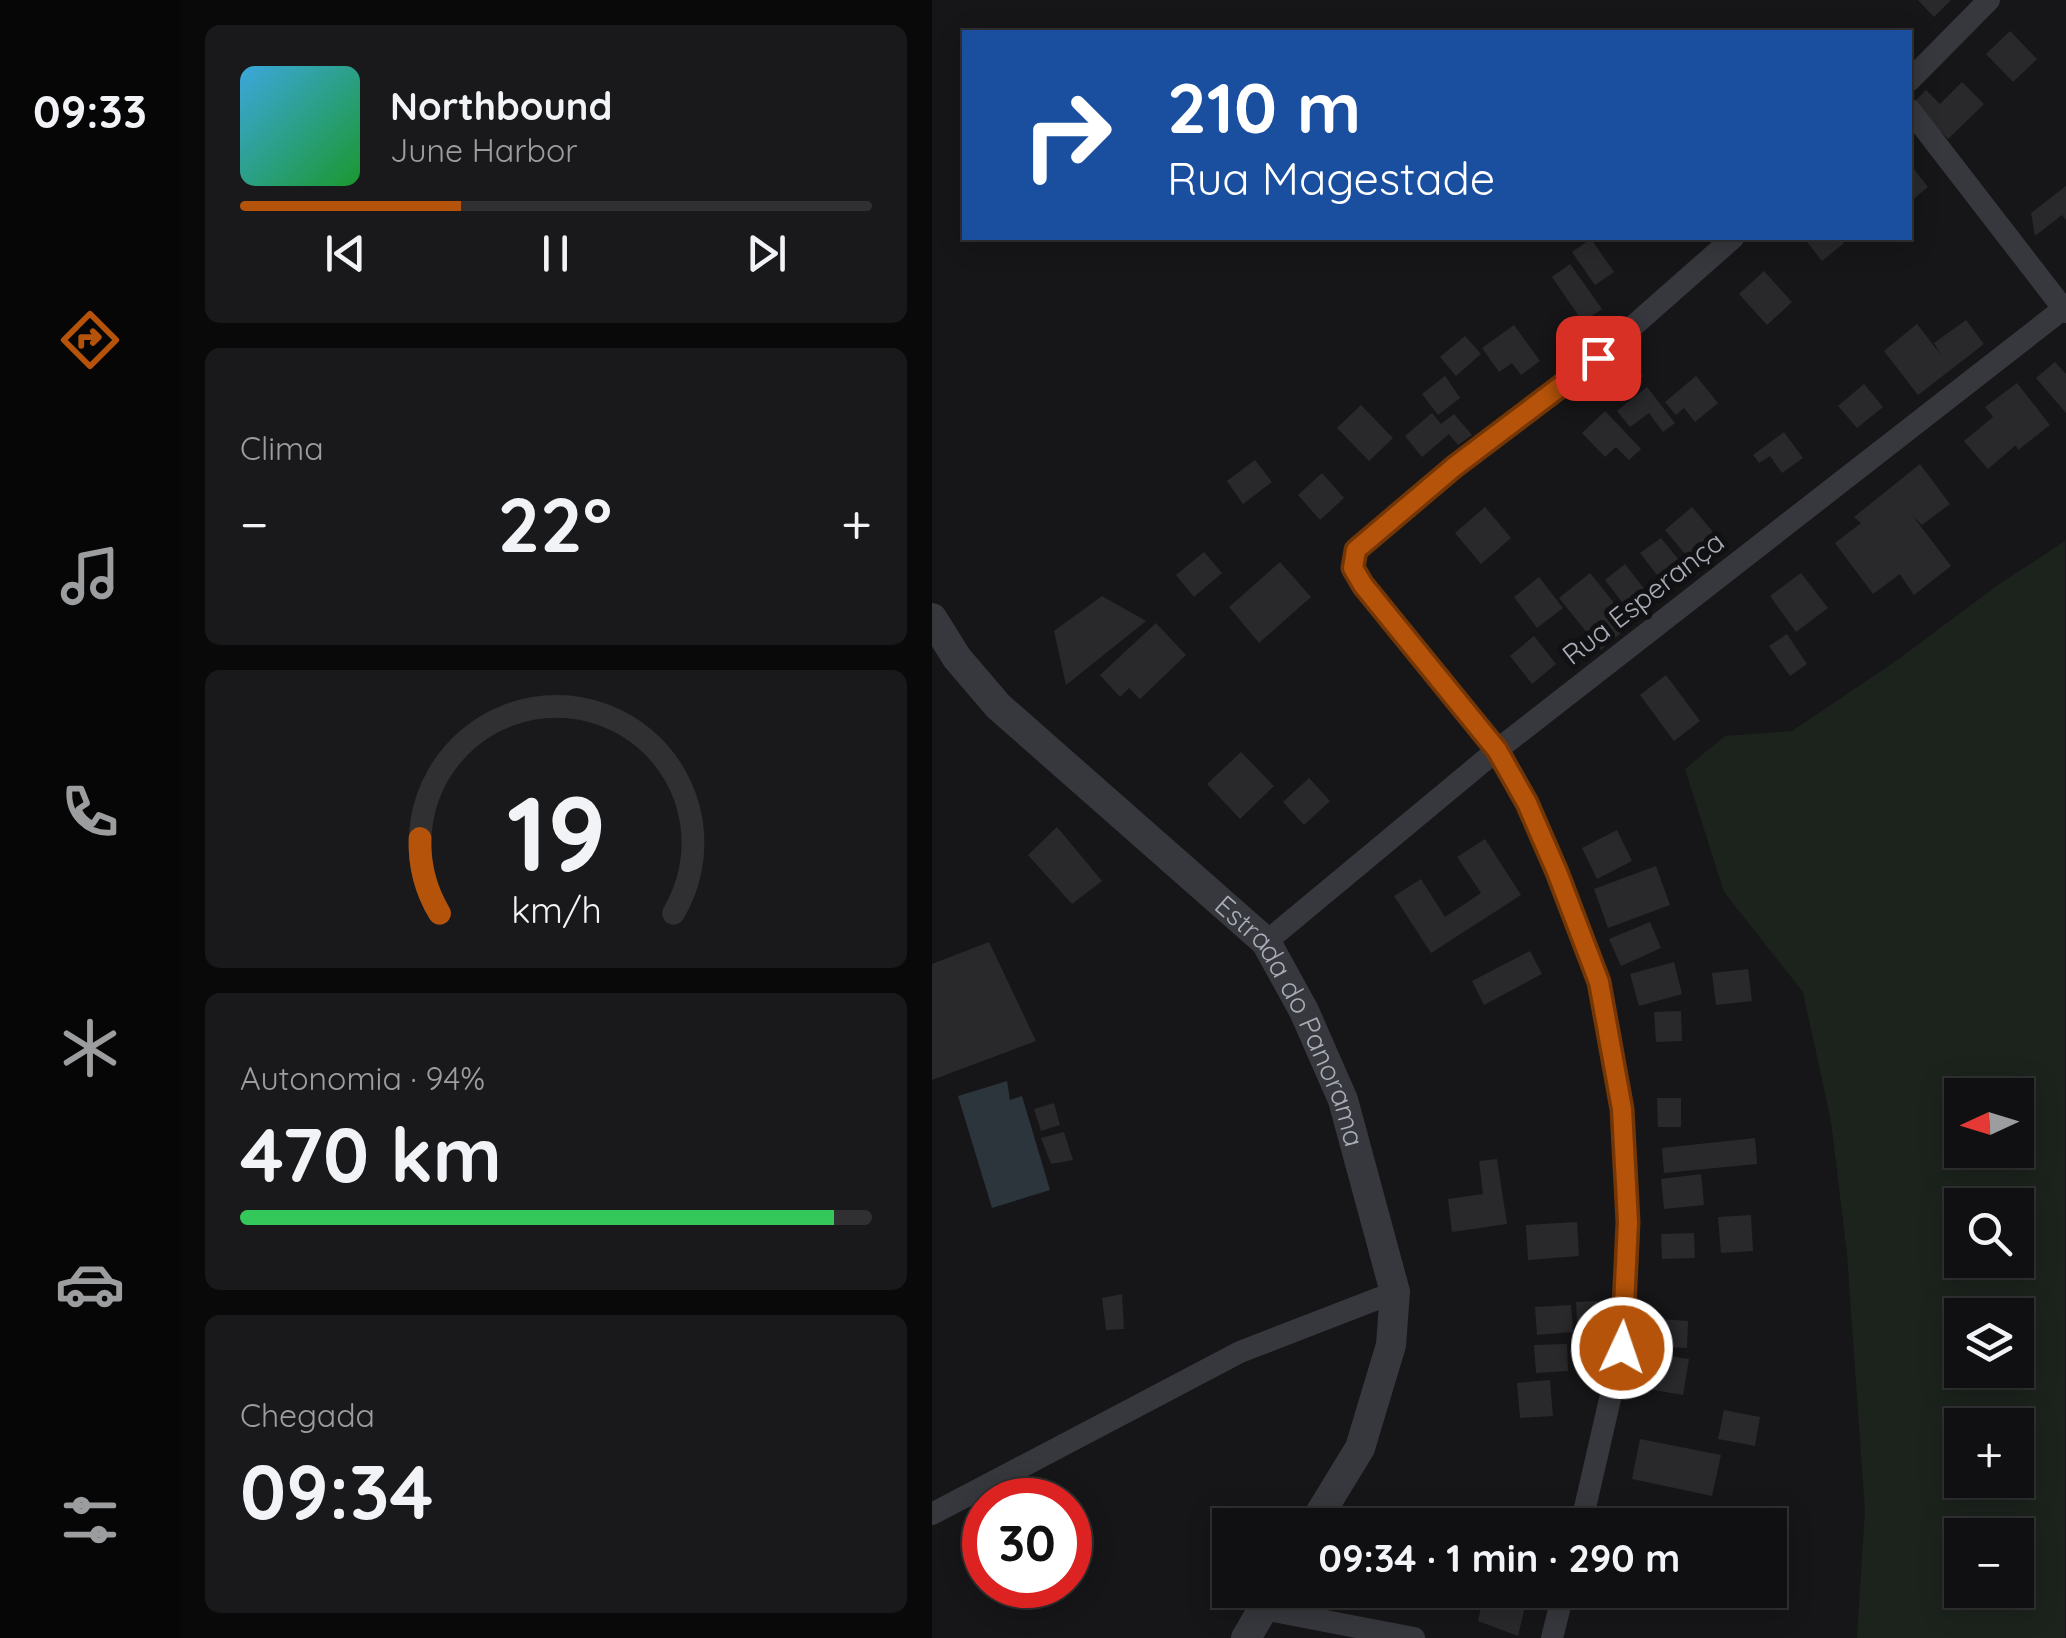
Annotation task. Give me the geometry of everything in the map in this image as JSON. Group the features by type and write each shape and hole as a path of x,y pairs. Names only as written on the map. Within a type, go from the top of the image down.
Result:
{"street":[{"path":"1912,78 1989,0"},
{"path":"1912,113 2064,310"},
{"path":"1585,1508 1622,1348 1628,1222 1622,1109 1599,982 1527,803 1497,750 1353,568 1356,550 1454,467 1598,358 1731,240"},
{"name":"Rua Esperança","path":"1266,942 1497,750 2064,310"},
{"name":"Estrada do Panorama","path":"932,618 957,658 998,706 1266,942 1304,1011 1343,1100 1395,1292 1390,1345 1360,1448 1323,1508"},
{"path":"932,1514 1240,1352 1395,1292"},
{"path":"1246,1638 1264,1608"},
{"path":"1300,1608 1414,1638"},
{"path":"1552,1638 1560,1608"}],"shaded area":[{"path":"2065,541 2065,1638 1857,1638 1865,1510 1847,1254 1831,1121 1803,992 1724,892 1685,769 1725,736 1792,731"},
{"path":"1007,1081 1010,1100 1022,1096 1050,1190 992,1208 958,1096"}],"building":[{"path":"1918,0 1951,0 1934,17"},
{"path":"2010,31 2037,59 2013,82 1986,54"},
{"path":"1962,82 1984,104 1948,139 1913,103 1926,90 1940,104"},
{"path":"1912,167 1928,187 1912,200"},
{"path":"2066,186 2066,220 2062,215 2035,236 2031,213"},
{"path":"1592,240 1614,272 1595,285 1572,252"},
{"path":"1806,240 1844,243 1822,261"},
{"path":"1570,264 1602,309 1583,322 1552,277"},
{"path":"1764,271 1792,302 1767,325 1739,294"},
{"path":"1966,320 1984,344 1918,395 1884,351 1917,324 1941,355 1934,343"},
{"path":"1514,325 1540,361 1521,375 1512,363 1499,372 1482,348"},
{"path":"1465,336 1481,354 1456,376 1440,357"},
{"path":"1624,354 1643,376 1633,385 1614,363"},
{"path":"2055,362 2066,374 2066,413 2036,378"},
{"path":"1445,376 1460,398 1438,415 1422,394"},
{"path":"1696,376 1718,403 1695,422 1684,408 1676,415 1665,402"},
{"path":"2017,383 2050,425 2018,450 2016,445 1988,469 1964,441 1993,417 1985,407"},
{"path":"1864,384 1883,407 1857,428 1838,406"},
{"path":"1647,387 1675,423 1663,432 1649,413 1630,427 1617,411"},
{"path":"1361,405 1393,438 1369,461 1337,428"},
{"path":"1605,411 1641,449 1629,460 1616,447 1605,457 1582,433"},
{"path":"1432,413 1441,424 1454,414 1472,435 1458,445 1449,434 1422,457 1405,436"},
{"path":"1784,432 1803,458 1782,473 1770,456 1759,463 1753,455"},
{"path":"1255,460 1272,482 1243,504 1227,481"},
{"path":"1920,464 1950,504 1922,525 1912,515 1951,566 1914,595 1900,574 1873,594 1835,543 1861,523 1854,517"},
{"path":"1322,473 1344,498 1320,520 1298,495"},
{"path":"1485,507 1511,538 1481,564 1455,533"},
{"path":"1692,507 1718,538 1691,561 1665,530"},
{"path":"1661,538 1678,559 1657,575 1640,553"},
{"path":"1204,552 1222,573 1194,597 1176,575"},
{"path":"1280,562 1311,597 1259,643 1229,607"},
{"path":"1625,564 1645,590 1625,606 1605,580"},
{"path":"1590,573 1631,624 1601,650 1559,598"},
{"path":"1801,573 1828,608 1796,632 1770,596"},
{"path":"1539,577 1563,608 1537,628 1514,597"},
{"path":"1102,596 1146,621 1066,685 1054,631"},
{"path":"1156,623 1186,655 1140,699 1129,688 1120,697 1100,675"},
{"path":"1787,634 1807,664 1790,676 1769,646"},
{"path":"1534,636 1556,664 1532,684 1510,656"},
{"path":"1666,675 1700,721 1674,741 1640,695"},
{"path":"1241,752 1274,786 1240,819 1207,784"},
{"path":"1309,778 1330,801 1304,825 1283,802"},
{"path":"1057,827 1102,881 1072,904 1028,855"},
{"path":"1617,830 1632,861 1597,879 1582,848"},
{"path":"1485,839 1521,895 1431,953 1394,896 1421,879 1445,917 1481,893 1457,857"},
{"path":"1656,866 1670,905 1608,928 1594,889"},
{"path":"1650,922 1661,948 1621,966 1609,939"},
{"path":"989,942 1036,1041 932,1080 932,964"},
{"path":"1530,951 1542,974 1484,1005 1472,981"},
{"path":"1674,962 1682,994 1639,1006 1630,974"},
{"path":"1748,969 1752,1001 1716,1005 1712,973"},
{"path":"1681,1011 1682,1041 1656,1042 1654,1012"},
{"path":"1657,1098 1681,1098 1681,1127 1658,1127"},
{"path":"1054,1103 1060,1125 1041,1131 1034,1109"},
{"path":"1064,1132 1073,1160 1051,1164 1041,1138"},
{"path":"1755,1138 1757,1164 1664,1173 1662,1148"},
{"path":"1497,1159 1507,1224 1452,1232 1448,1199 1483,1194 1479,1161"},
{"path":"1701,1174 1704,1205 1664,1209 1661,1179"},
{"path":"1751,1215 1753,1251 1721,1253 1718,1217"},
{"path":"1577,1222 1579,1256 1528,1260 1526,1225"},
{"path":"1694,1233 1695,1258 1662,1259 1661,1234"},
{"path":"1122,1294 1124,1329 1106,1330 1102,1298"},
{"path":"1597,1301 1599,1337 1578,1338 1576,1302"},
{"path":"1571,1305 1573,1332 1537,1335 1535,1307"},
{"path":"1659,1319 1688,1321 1687,1348 1658,1347"},
{"path":"1567,1344 1568,1371 1536,1373 1534,1345"},
{"path":"1636,1351 1689,1359 1683,1395 1630,1386"},
{"path":"1550,1380 1553,1416 1520,1418 1517,1383"},
{"path":"1724,1410 1760,1417 1755,1446 1718,1439"},
{"path":"1640,1439 1721,1455 1712,1496 1632,1479"},
{"path":"1481,1608 1525,1608 1518,1636 1478,1621"}],"route":[{"path":"1598,358 1454,467 1356,550 1353,568 1497,750 1527,803 1599,982 1622,1109 1628,1222 1622,1348"}]}
